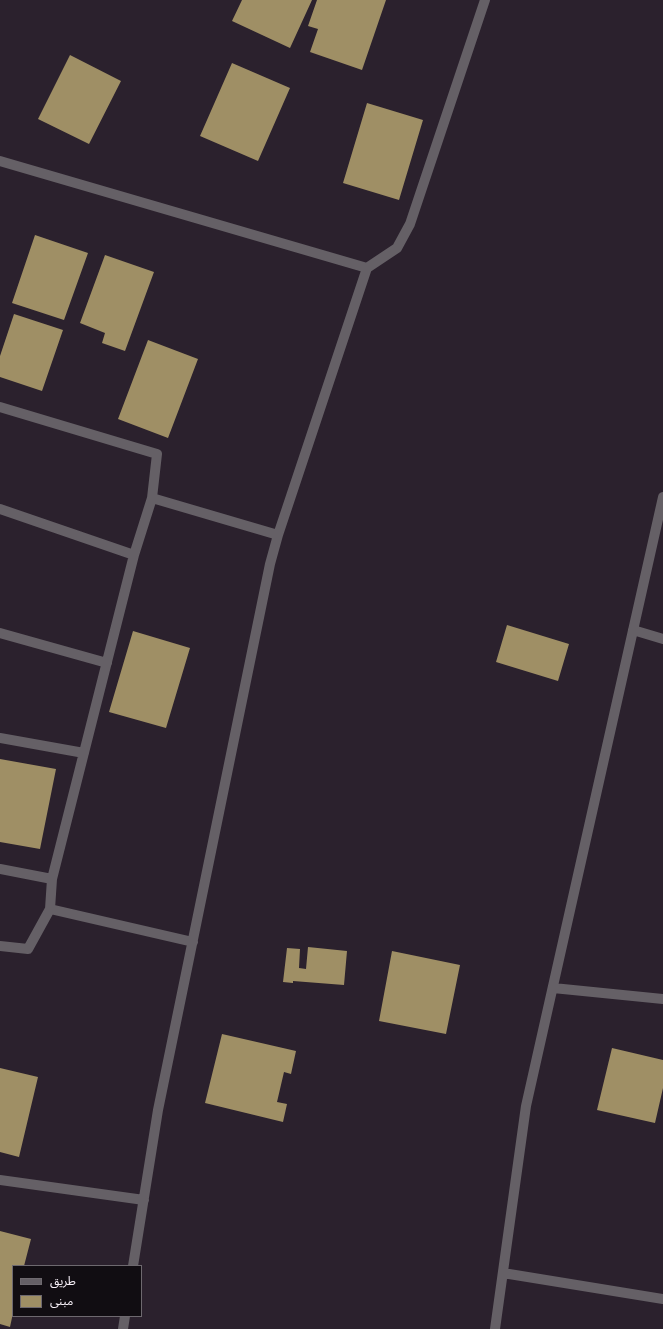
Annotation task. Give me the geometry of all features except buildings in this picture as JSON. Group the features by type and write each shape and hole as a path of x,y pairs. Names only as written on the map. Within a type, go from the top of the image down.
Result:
{"street":[{"path":"133,1265 158,1110 270,564 278,535 367,268 397,248 410,224 485,0"},
{"path":"0,161 367,268"},
{"path":"0,407 157,454 152,498 134,555 52,879 50,909 28,949 0,946"},
{"path":"495,1329 526,1106 663,497"},
{"path":"152,498 278,535"},
{"path":"0,509 134,555"},
{"path":"634,630 663,639"},
{"path":"0,633 107,663"},
{"path":"0,738 84,753"},
{"path":"0,869 52,879"},
{"path":"50,909 193,942"},
{"path":"553,988 663,999"},
{"path":"0,1180 144,1200"},
{"path":"503,1272 663,1299"},
{"path":"123,1329 126,1317"}]}
